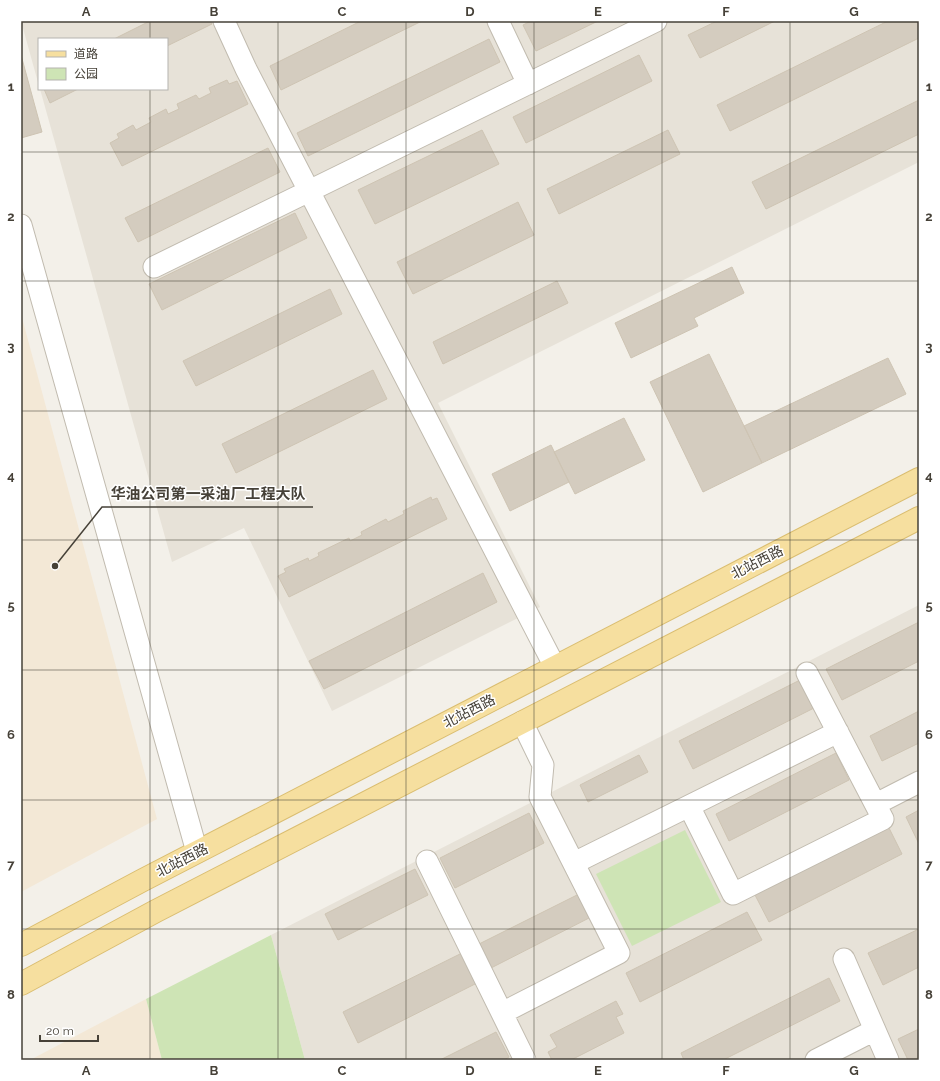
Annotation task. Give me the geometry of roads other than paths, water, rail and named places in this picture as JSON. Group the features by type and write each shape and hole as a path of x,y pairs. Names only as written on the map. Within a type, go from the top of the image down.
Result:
{"main road":[{"name":"北站西路","path":"21,945 197,852 919,479"},
{"path":"21,984 156,911 919,518"}],"street":[{"path":"224,21 246,69 555,667"},
{"path":"498,21 528,84"},
{"path":"154,267 656,21"},
{"path":"21,225 197,852"},
{"path":"689,806 733,894 883,819 807,673"},
{"path":"502,1013 619,952 540,797 543,765 522,722"},
{"path":"574,863 838,732"},
{"path":"876,804 919,782"},
{"path":"426,861 525,1060"},
{"path":"844,959 888,1060"},
{"path":"816,1060 875,1030"}],"place":[{"name":"华油公司第一采油厂工程大队","path":"55,566"}]}
